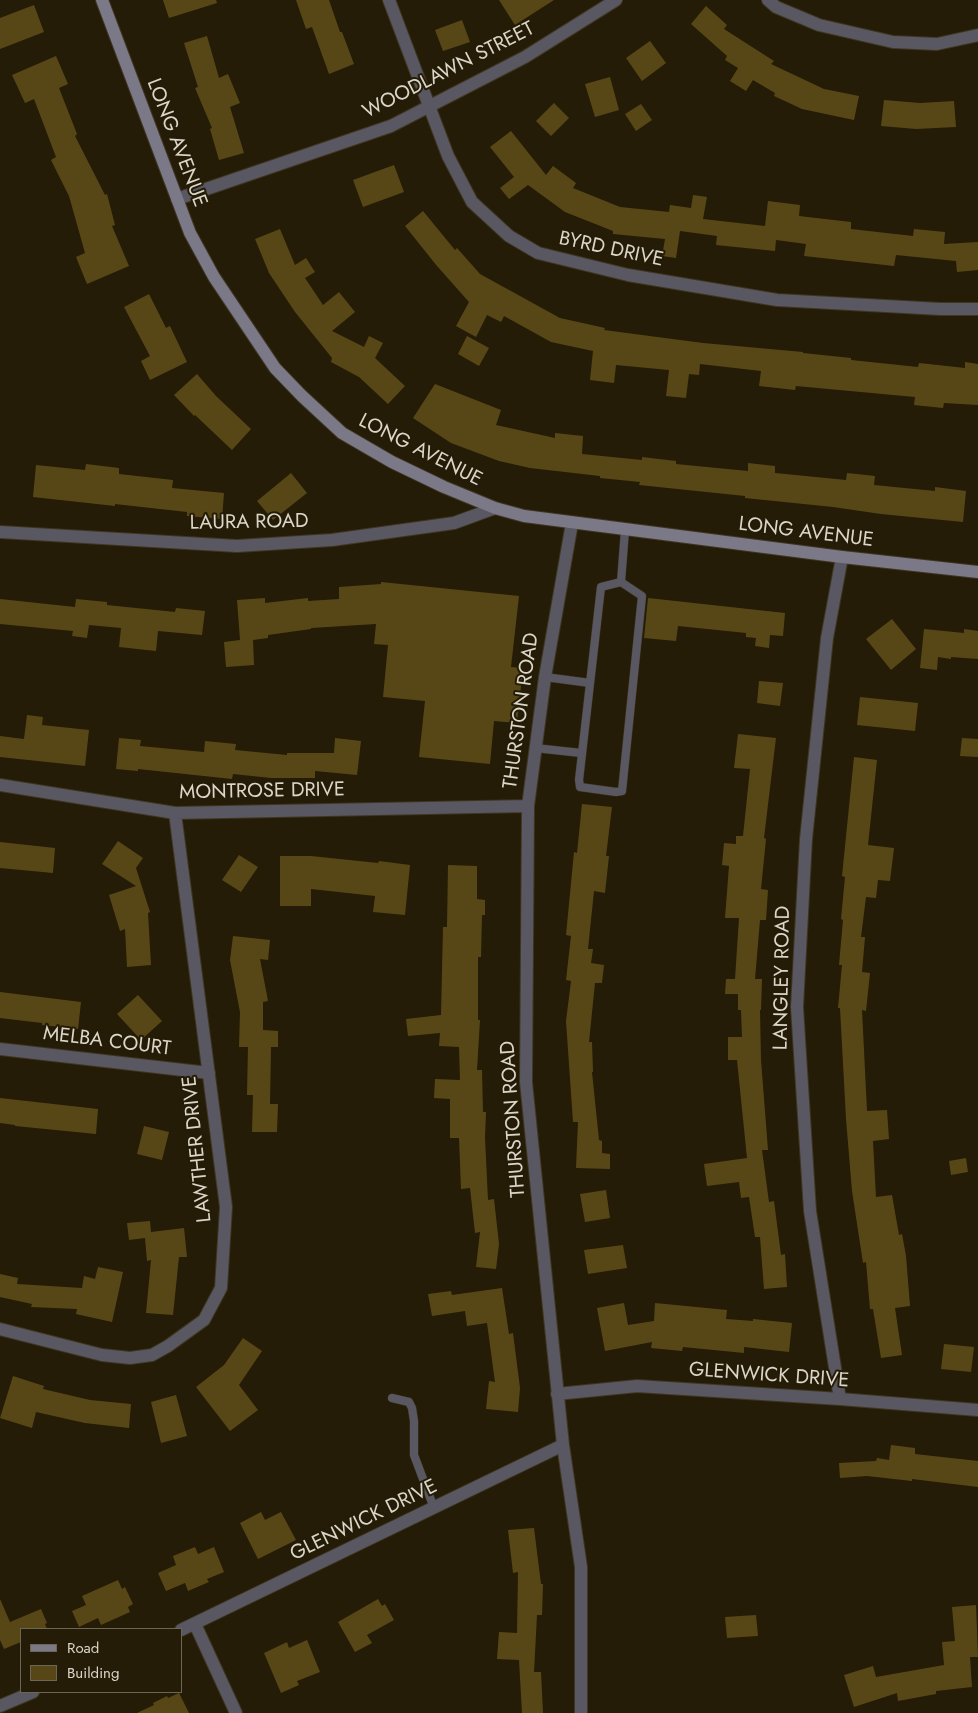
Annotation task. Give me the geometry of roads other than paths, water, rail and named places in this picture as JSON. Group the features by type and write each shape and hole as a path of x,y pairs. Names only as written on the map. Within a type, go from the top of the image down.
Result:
{"street":[{"name":"LONG AVENUE","path":"102,0 190,233 214,277 275,368 342,433 392,462 444,487 495,508 524,516 842,557 978,572"},
{"name":"BYRD DRIVE","path":"389,0 448,156 472,202 509,236 538,253 628,275 777,300 940,309 978,309"},
{"name":"WOODLAWN STREET","path":"177,199 391,126 525,57 616,0"},
{"path":"768,0 776,7 819,24 893,42 938,44 978,35"},
{"name":"LAURA ROAD","path":"0,532 237,546 332,540 454,522 495,508"},
{"name":"THURSTON ROAD","path":"572,523 545,677 528,806 526,1082 557,1394 581,1567 581,1713"},
{"name":"LANGLEY ROAD","path":"840,1399 810,1211 797,1007 806,839 827,638 842,557"},
{"name":"MONTROSE DRIVE","path":"0,785 175,813 528,806"},
{"name":"LAWTHER DRIVE","path":"0,1329 102,1354 130,1358 152,1354 168,1346 204,1320 221,1288 226,1207 175,813"},
{"name":"MELBA COURT","path":"0,1049 209,1073"},
{"name":"GLENWICK DRIVE","path":"557,1394 637,1386 978,1410"},
{"name":"GLENWICK DRIVE","path":"182,1630 563,1445"},
{"path":"195,1624 236,1713"},
{"path":"0,1706 31,1693"}],"lane":[{"path":"620,582 624,530"},
{"path":"620,582 642,596 622,791 616,792 580,787 578,780 590,683 601,587 620,582"},
{"path":"545,677 590,683"},
{"path":"535,748 581,754"},
{"path":"392,1398 409,1402 412,1408 414,1455 434,1508"}]}
